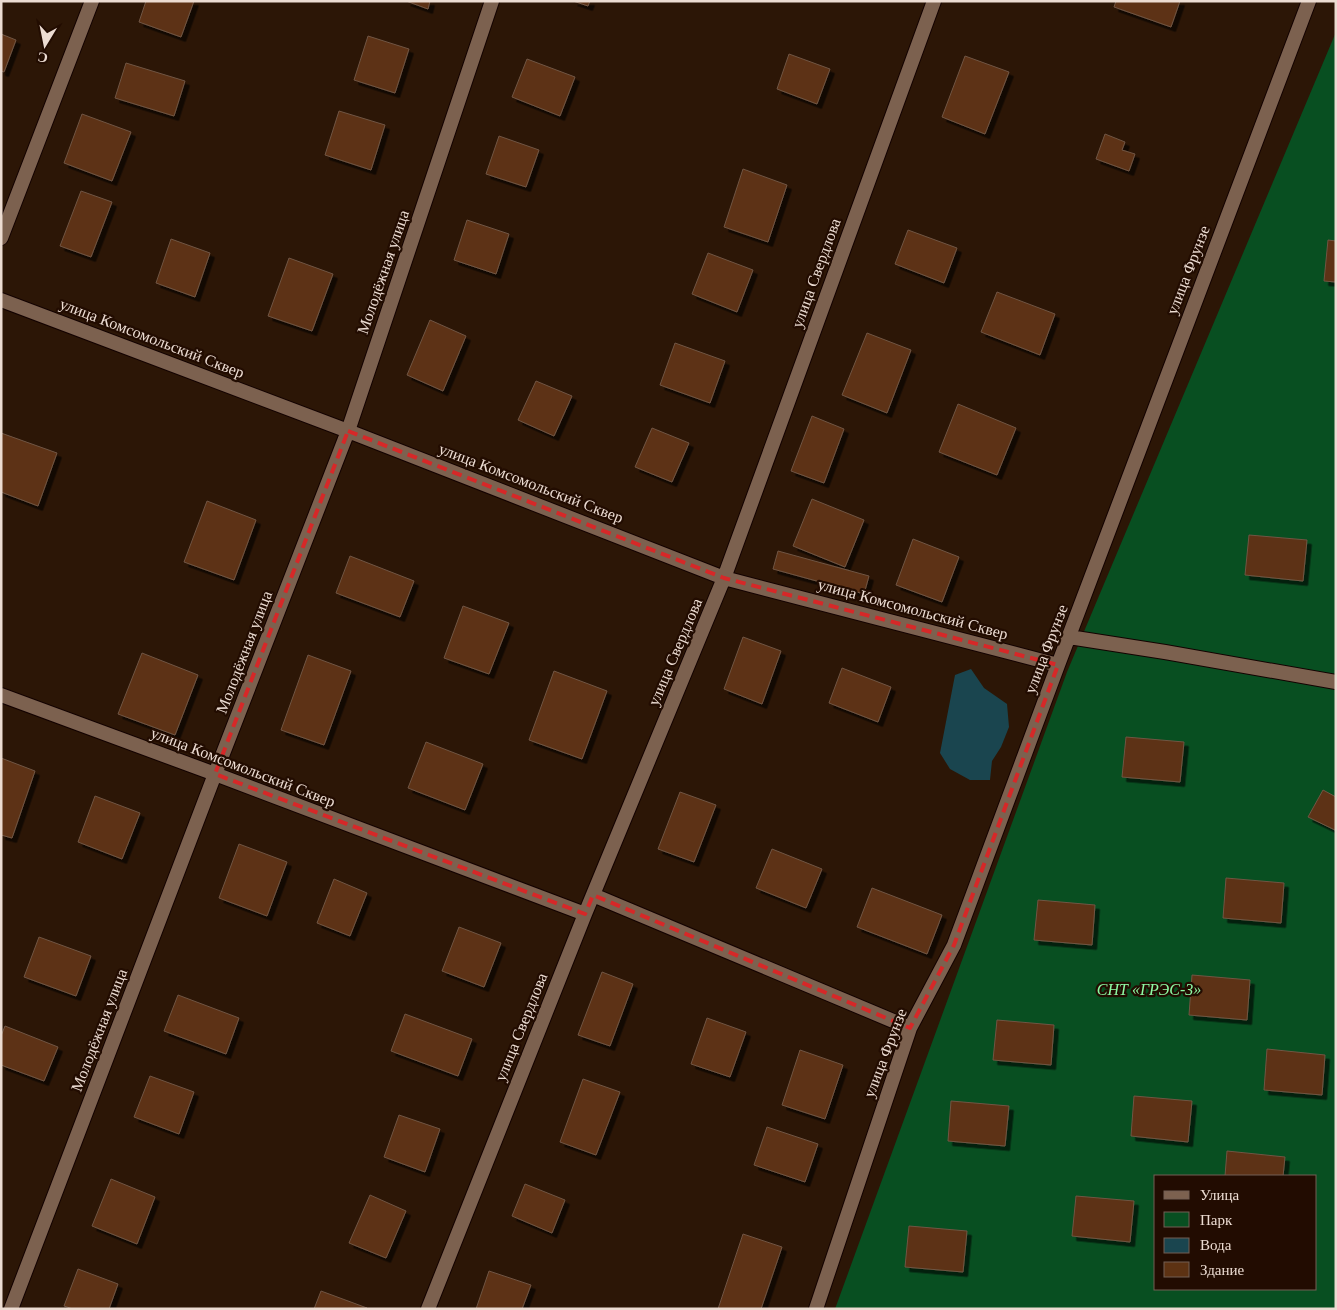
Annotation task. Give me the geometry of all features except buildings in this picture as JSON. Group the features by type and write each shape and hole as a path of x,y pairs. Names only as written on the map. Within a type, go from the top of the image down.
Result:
{"street":[{"path":"1,238 92,1"},
{"name":"Молодёжная улица","path":"11,1309 348,431 492,1"},
{"name":"улица Свердлова","path":"428,1309 585,914 724,578 934,1"},
{"name":"улица Фрунзе","path":"816,1309 910,1028 954,945 1309,1"},
{"name":"улица Комсомольский Сквер","path":"1,300 348,431 724,578 1058,665"},
{"path":"1069,637 1336,682"},
{"name":"улица Комсомольский Сквер","path":"1,695 585,914"},
{"path":"593,895 910,1028"}],"highlighted area":[{"path":"348,431 724,578 1058,665 954,945 910,1028 593,895 585,914 215,774"}],"green space":[{"name":"СНТ «ГРЭС-3»","path":"1336,32 1336,1309 835,1309 1067,672"}],"water":[{"path":"971,669 984,688 1007,704 1009,727 1001,747 992,761 990,780 970,780 950,769 940,753 955,675"}]}
